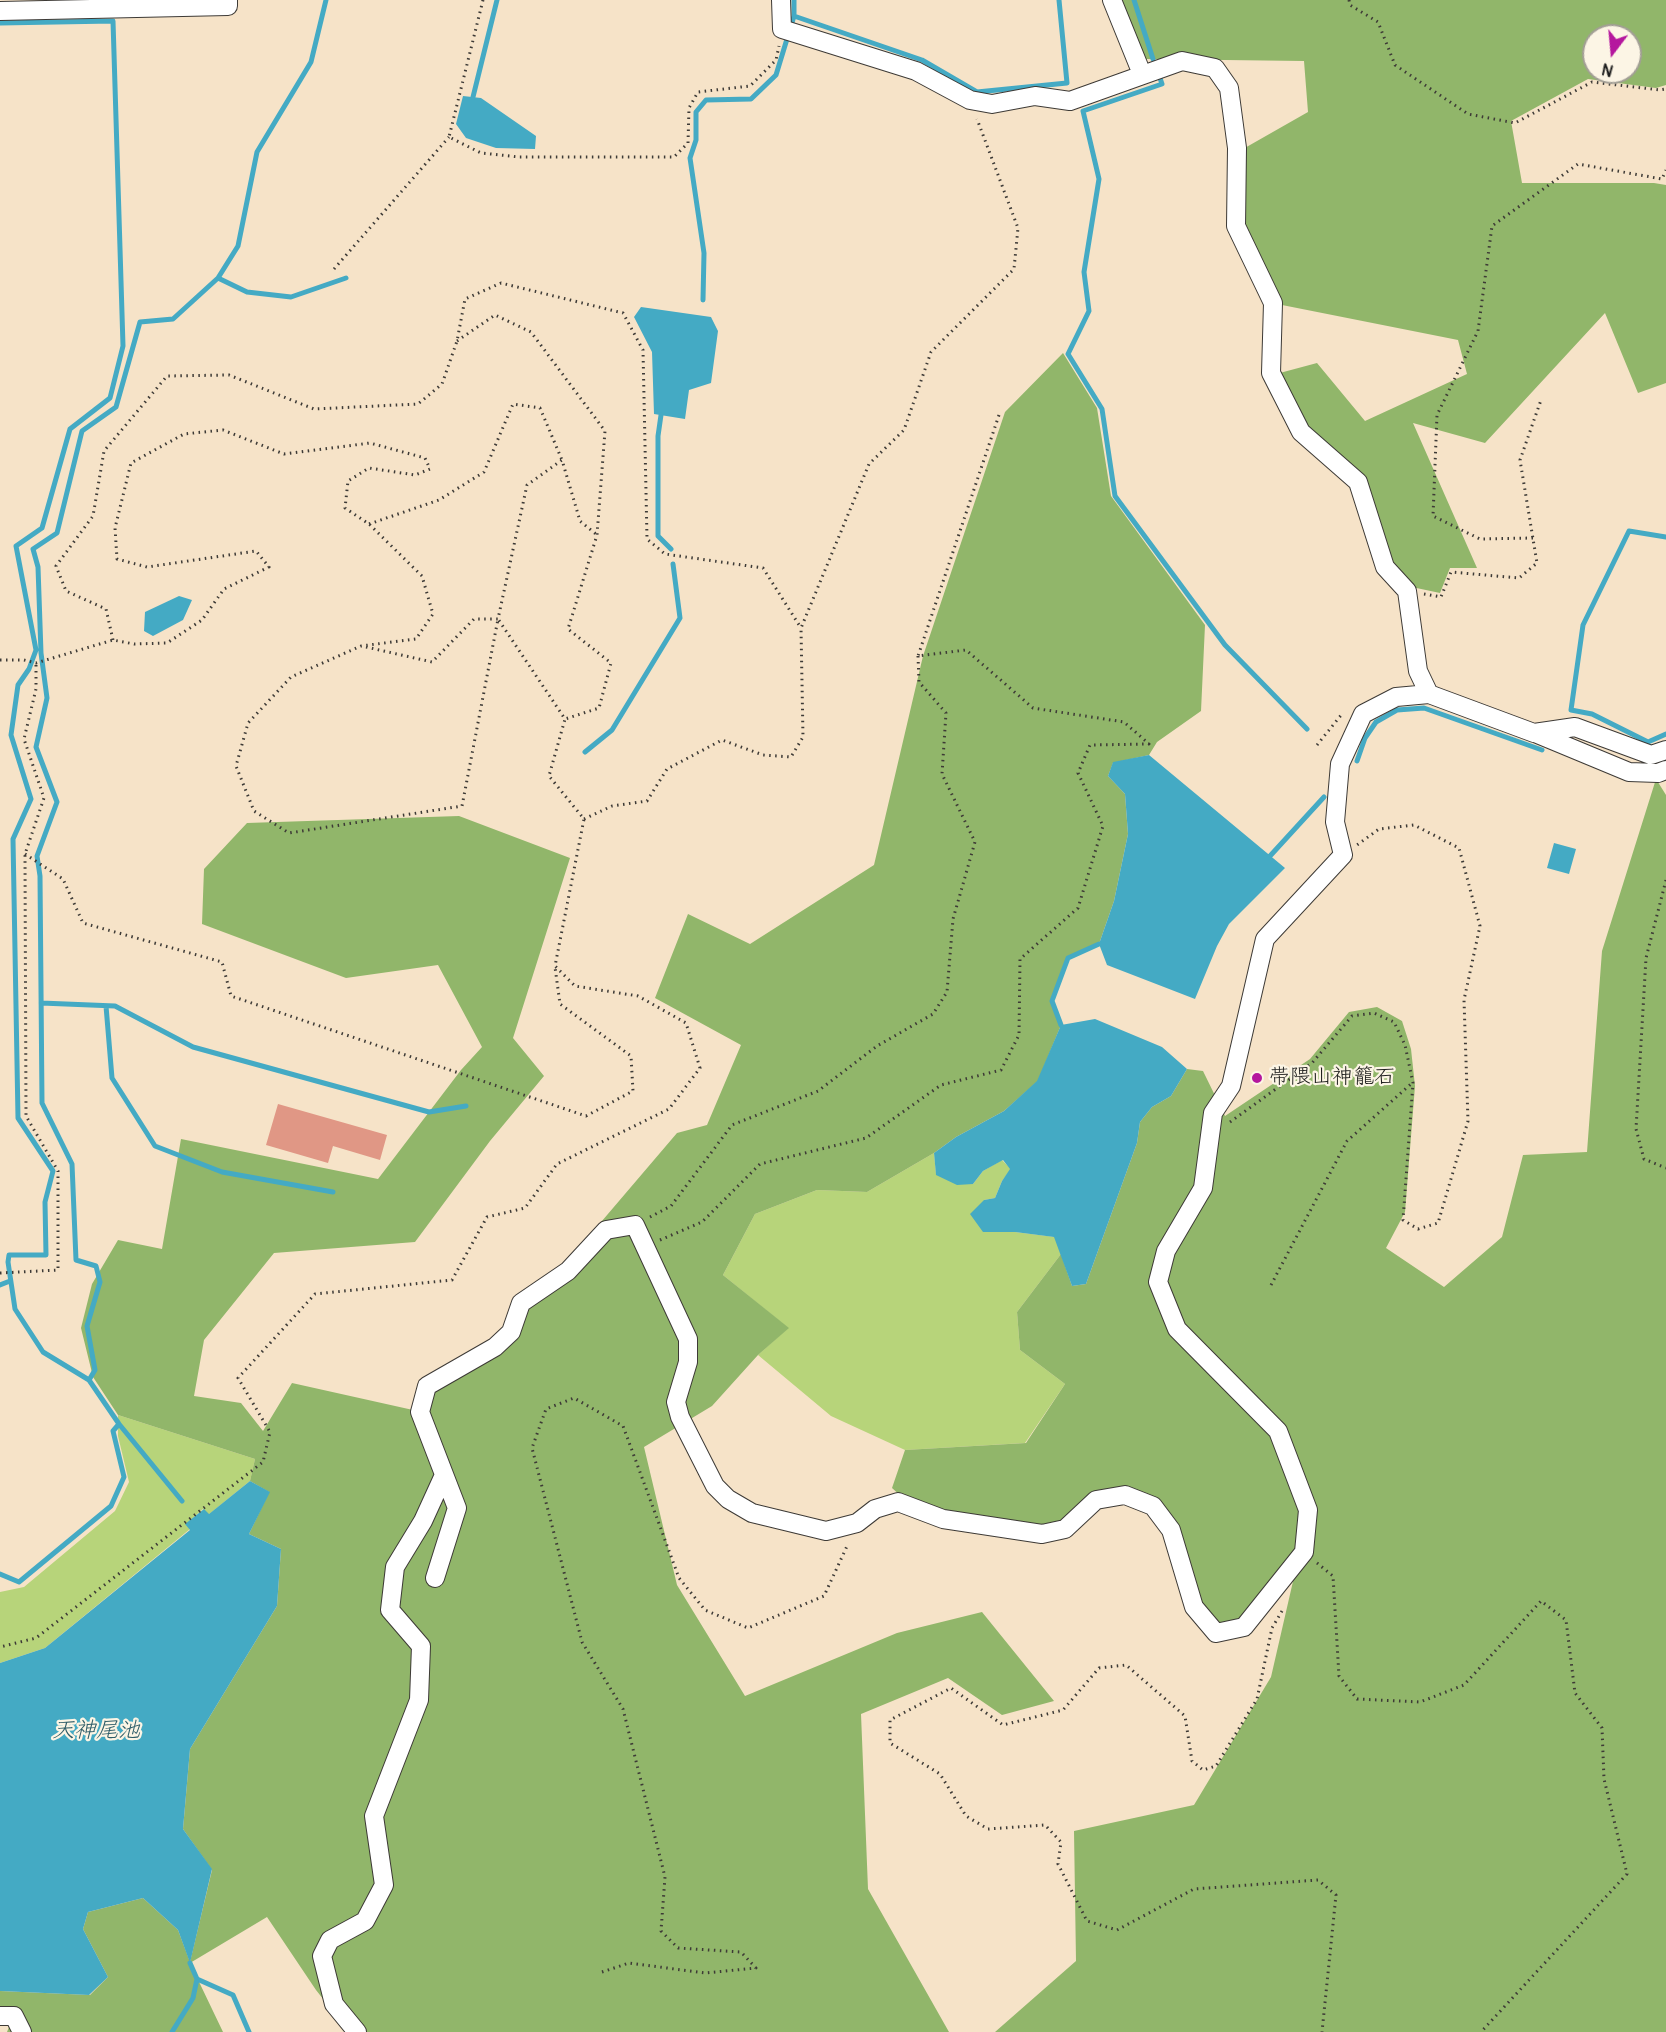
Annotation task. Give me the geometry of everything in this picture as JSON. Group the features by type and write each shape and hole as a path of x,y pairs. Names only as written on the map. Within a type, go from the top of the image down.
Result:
{"street":[{"path":"0,11 228,6 228,0"},
{"path":"781,0 789,31 916,71 970,100 992,104 1035,96 1070,101 1142,74 1182,62 1215,68 1229,88 1238,148 1236,226 1273,303 1271,373 1301,432 1358,482 1385,567 1407,591 1418,671 1428,694"},
{"path":"1112,0 1142,74"},
{"path":"435,1578 457,1508 420,1412 427,1386 495,1347 511,1332 521,1303 568,1271 606,1230 635,1226 688,1339 688,1362 676,1402 680,1417 715,1486 729,1499 752,1513 826,1531 857,1523 875,1509 898,1502 943,1520 1042,1534 1065,1529 1096,1500 1125,1495 1153,1506 1171,1530 1194,1607 1216,1633 1244,1627 1304,1552 1308,1510 1278,1431 1177,1329 1158,1282 1166,1251 1203,1188 1213,1113 1231,1086 1265,939 1343,855 1335,822 1340,764 1363,714 1396,697 1428,694 1534,733 1629,772 1658,773 1666,770"},
{"path":"1534,733 1575,727 1651,755 1666,750"},
{"path":"357,2032 334,2004 322,1956 330,1940 365,1921 384,1885 374,1816 419,1700 421,1646 390,1610 395,1567 423,1521 444,1475"},
{"path":"0,2016 14,2016 22,2032"}],"path":[{"path":"334,269 449,137 483,0"},
{"path":"1349,0 1350,5 1378,22 1395,65 1468,114 1515,123 1592,82 1666,89"},
{"path":"449,137 481,153 519,158 674,157 688,143 688,108 698,92 750,86 776,60 789,31"},
{"path":"584,819 612,806 647,801 667,769 722,740 763,755 790,757 803,736 801,628 869,464 904,430 931,352 1014,269 1018,228 970,100"},
{"path":"1533,538 1480,539 1433,516 1437,415 1478,331 1492,226 1578,164 1662,179 1666,170"},
{"path":"113,640 106,609 66,591 56,566 93,516 104,451 167,376 229,375 314,409 418,404 442,384 457,341 465,299 501,283 622,313 643,350 647,539 665,554 763,568 801,628"},
{"path":"457,341 495,315 531,332 605,431 597,535 568,629 611,663 598,708 566,719"},
{"path":"1407,591 1440,597 1451,572 1518,578 1537,563 1520,460 1541,400"},
{"path":"369,524 440,500 484,472 513,404 540,408 562,460 580,521 597,535"},
{"path":"635,1226 671,1206 732,1125 818,1091 877,1046 933,1014 947,992 952,919 975,842 942,774 946,713 919,682 918,656 1000,412"},
{"path":"0,660 24,660 36,663 113,640 134,644 167,643 202,620 224,589 269,567 256,551 147,567 117,558 115,528 131,463 184,434 223,430 284,454 370,443 425,458 430,469 415,475 369,468 348,481 345,508 369,524 422,576 433,614 416,639 362,646 291,677 248,723 236,766 254,811 289,833 462,806 498,619 527,485 562,460"},
{"path":"362,646 432,662 474,619 498,619"},
{"path":"498,619 566,719"},
{"path":"644,1246 702,1222 760,1164 866,1138 940,1084 1001,1070 1019,1035 1020,959 1078,908 1103,826 1078,773 1090,745 1149,744 1124,722 1033,708 966,650 918,656"},
{"path":"1,1272 58,1270 58,1171 27,1116 25,854 44,798 24,739 36,689 36,663"},
{"path":"566,719 549,776 584,819"},
{"path":"25,854 63,879 84,923 222,962 231,996 586,1116 633,1091 631,1056 560,1004 555,966 584,819"},
{"path":"1210,1137 1312,1063 1352,1016 1374,1013 1394,1022 1405,1045 1413,1083 1402,1220 1418,1229 1438,1223 1468,1121 1464,1000 1480,926 1459,848 1414,825 1379,829 1343,855"},
{"path":"1666,880 1646,958 1636,1129 1644,1159 1666,1168"},
{"path":"0,1647 36,1638 263,1462 270,1432 238,1378 315,1294 452,1280 487,1217 525,1208 557,1164 669,1109 700,1068 686,1023 638,996 575,986 555,966"},
{"path":"1271,1285 1347,1141 1413,1083"},
{"path":"602,1972 629,1963 705,1973 756,1968 741,1952 678,1948 661,1931 665,1876 623,1709 582,1642 532,1448 546,1409 574,1398 623,1426 679,1578 705,1610 748,1628 824,1596 857,1523"},
{"path":"1304,1552 1333,1576 1339,1676 1357,1699 1420,1702 1464,1685 1541,1601 1566,1620 1575,1693 1602,1728 1604,1779 1627,1874 1481,2032"},
{"path":"1284,1608 1272,1628 1257,1700 1215,1766 1203,1770 1192,1761 1185,1716 1126,1665 1099,1668 1063,1710 1003,1725 951,1688 890,1720 891,1743 940,1774 966,1816 988,1829 1045,1825 1061,1842 1058,1864 1087,1921 1117,1930 1194,1889 1318,1880 1336,1895 1322,2032"}],"green space":[{"path":"1119,0 1666,0 1666,85 1656,88 1626,84 1642,84 1642,24 1582,24 1582,82 1511,121 1522,183 1654,183 1666,185 1666,383 1638,393 1605,313 1485,443 1413,423 1477,568 1450,568 1440,593 1407,586 1390,563 1362,483 1305,433 1276,374 1317,363 1365,421 1467,374 1458,340 1277,304 1241,227 1243,149 1308,112 1304,61 1145,59"},
{"path":"1063,353 1097,408 1111,496 1205,625 1201,711 1157,742 1149,755 1113,763 1108,776 1125,794 1128,834 1114,901 1099,944 1068,958 1052,1001 1061,1025 1038,1081 1004,1111 956,1137 934,1153 867,1192 817,1190 755,1214 723,1275 789,1328 758,1355 712,1406 644,1447 677,1585 745,1696 897,1633 982,1612 1054,1701 1002,1715 948,1678 861,1714 868,1889 949,2032 349,2032 316,1990 267,1917 190,1963 223,2032 7,2032 11,2022 0,2023 0,1991 90,1995 108,1977 83,1929 88,1912 143,1898 178,1930 190,1962 212,1870 183,1829 190,1749 277,1606 281,1549 249,1534 269,1492 250,1481 255,1459 118,1415 93,1377 81,1328 92,1284 118,1240 162,1249 181,1139 378,1179 461,1070 482,1047 438,965 346,978 202,924 204,869 247,823 459,816 570,858 513,1038 544,1076 490,1141 415,1242 274,1253 204,1340 194,1396 241,1403 263,1431 292,1383 413,1410 420,1384 505,1330 561,1269 677,1133 707,1125 741,1045 655,998 688,914 750,944 874,865 923,656 1005,412"},
{"path":"1656,779 1666,795 1666,2032 995,2032 1076,1961 1074,1831 1194,1805 1271,1677 1294,1577 1216,1639 1168,1535 1152,1512 1125,1502 1099,1507 1042,1540 934,1526 892,1488 905,1450 1026,1443 1065,1384 1020,1350 1017,1312 1061,1254 1072,1286 1086,1284 1137,1143 1140,1122 1152,1107 1171,1096 1187,1069 1203,1071 1225,1116 1310,1059 1349,1012 1377,1007 1402,1021 1411,1049 1415,1086 1405,1212 1386,1248 1444,1287 1502,1237 1523,1155 1587,1152 1602,951"},
{"path":"934,1153 936,1174 973,1184 983,1171 1002,1160 1011,1169 1002,1181 995,1198 984,1200 983,1232 1015,1232 1055,1237 1061,1254 1017,1312 1020,1350 1065,1384 1025,1443 905,1450 831,1416 758,1355 788,1328 723,1275 755,1214 817,1190 867,1192"},
{"path":"118,1415 255,1459 250,1481 208,1515 203,1509 186,1524 190,1529 45,1648 0,1663 0,1592 24,1587 115,1511 129,1482 118,1436"}],"water":[{"path":"463,96 481,98 536,136 535,149 496,148 466,138 456,124"},
{"path":"641,307 711,317 718,331 711,383 689,390 685,419 654,414 652,352 634,317"},
{"path":"179,596 192,600 183,620 153,636 144,631 145,612"},
{"path":"1149,755 1285,868 1229,924 1217,946 1195,999 1107,965 1099,944 1114,901 1128,834 1125,794 1108,776 1113,762"},
{"path":"1554,843 1576,849 1569,874 1547,868"},
{"path":"1095,1019 1162,1047 1187,1069 1171,1096 1152,1107 1140,1122 1137,1143 1086,1284 1072,1286 1054,1237 1015,1232 983,1232 970,1214 984,1200 995,1198 1010,1169 1003,1160 983,1171 973,1184 957,1185 936,1175 934,1153 956,1137 1004,1111 1037,1081 1061,1025"},
{"name":"天神尾池","path":"250,1481 270,1492 249,1534 281,1549 277,1606 190,1749 183,1829 212,1869 190,1963 178,1930 143,1898 88,1912 83,1929 108,1977 89,1995 0,1991 0,1663 45,1648 190,1530 185,1524 204,1509 209,1514"}],"building":[{"path":"278,1104 387,1135 380,1160 333,1146 328,1163 266,1145"}],"waterway":[{"path":"89,1380 95,1370 87,1326 100,1282 96,1266 76,1260 72,1164 42,1103 40,876 37,856 57,802 36,747 47,698 41,653 38,567 33,549 57,533 82,431 116,407 140,322 173,319 218,278 238,246 257,152 311,62 326,0"},
{"path":"473,97 497,0"},
{"path":"703,300 704,253 690,158 696,140 696,112 706,100 751,99 776,75 794,16 794,0"},
{"path":"794,16 922,60 977,92 1067,83 1059,0"},
{"path":"1134,0 1153,59"},
{"path":"0,23 113,21 123,346 110,398 70,429 42,528 16,546 36,650 29,669 18,685 11,735 31,799 13,839 18,1118 53,1171 45,1202 46,1255 9,1255 8,1262 15,1309 43,1352 89,1380 119,1424 182,1501"},
{"path":"1159,75 1162,84 1083,111 1099,179 1084,272 1089,311 1068,354 1102,409 1115,496 1225,645 1307,729"},
{"path":"218,278 247,292 291,297 346,278"},
{"path":"661,415 658,436 658,536 671,549"},
{"path":"1666,537 1629,531 1583,625 1571,710 1592,714 1648,742 1666,734"},
{"path":"585,752 612,730 680,618 673,564"},
{"path":"1357,761 1365,738 1376,722 1397,710 1424,708 1542,750"},
{"path":"1270,856 1324,797"},
{"path":"1061,1025 1052,1001 1068,958 1099,944"},
{"path":"41,1003 115,1006 193,1047 429,1112 466,1106"},
{"path":"106,1006 112,1078 155,1146 222,1172 333,1192"},
{"path":"0,1285 10,1281"},
{"path":"0,1574 19,1582 111,1506 124,1477 113,1431 119,1424"},
{"path":"172,2032 193,1998 197,1979 190,1963"},
{"path":"197,1979 233,1995 249,2032"}],"place":[{"name":"帯隈山神籠石","path":"1257,1078"}]}
